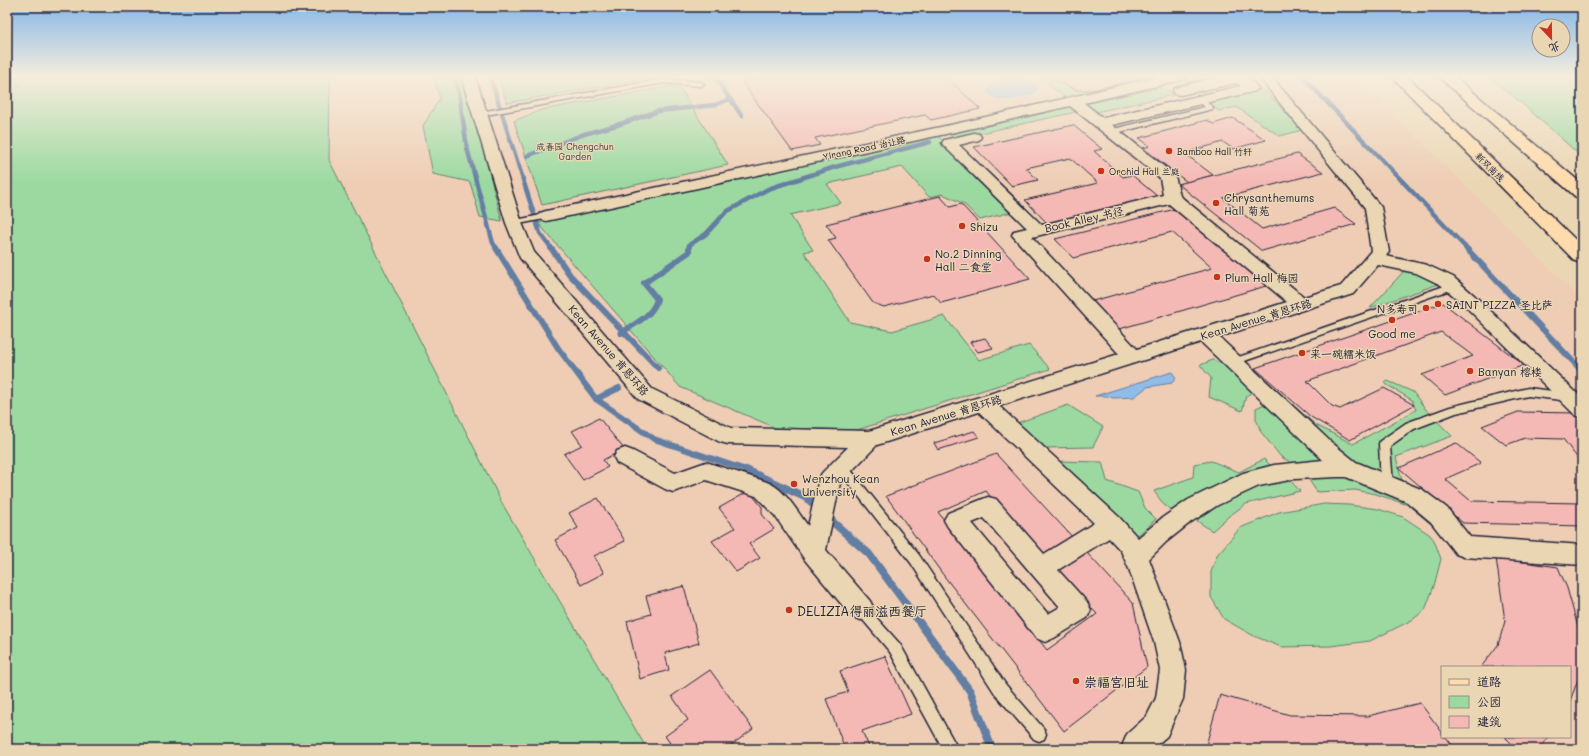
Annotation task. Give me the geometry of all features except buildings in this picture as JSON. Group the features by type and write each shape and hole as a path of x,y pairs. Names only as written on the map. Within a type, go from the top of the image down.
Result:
{"main road":[{"name":"新双南线","path":"1434,111 1582,257"},
{"path":"1486,111 1582,193"}],"street":[{"name":"Yirang Road 诒让路","path":"546,216 1026,111"},
{"path":"1106,128 1162,111"},
{"name":"Kean Avenue 肯恩环路","path":"488,113 519,222 526,254 645,394 728,436 870,439 1347,290 1380,252 1373,207 1287,111"},
{"path":"1038,230 949,143 1087,112 1167,176 1172,198 1302,305"},
{"name":"Book Alley 书径","path":"1133,357 1020,235 1172,198"},
{"path":"1374,259 1421,269 1443,279 1453,286 1582,410"},
{"path":"1205,335 1323,448 1348,468 1416,496 1439,515 1464,547 1582,555"},
{"path":"982,404 1111,524 1128,544 1136,558 1167,642 1173,670 1169,699 1157,726 1145,745"},
{"path":"813,552 836,473 870,439"},
{"path":"625,457 673,483 706,471 764,490 783,509 813,552 861,609"},
{"path":"1136,558 1150,540 1174,520 1220,493 1261,476 1305,469 1348,468"},
{"path":"988,506 1041,568 1078,610 1044,630 956,520 988,506"},
{"path":"1041,568 1111,524"}],"lane":[{"path":"488,113 497,111"},
{"path":"519,222 546,216"},
{"path":"1233,362 1453,286"},
{"path":"1387,484 1384,444 1410,426 1454,410 1528,392 1569,398"},
{"path":"836,473 915,559 1001,690 1039,734"},
{"path":"861,609 895,648 951,749"}],"shaded area":[{"name":"Wenzhou Kean University","path":"7,111 1390,111 1582,300 1582,749 7,749"}],"green space":[{"path":"7,111 330,111 329,160 503,505 647,749 7,749"},
{"path":"432,111 473,111 502,221 480,217 470,182 433,174 423,126"},
{"name":"成春园 Chengchun Garden","path":"538,111 694,111 728,165 542,205 514,121"},
{"path":"1051,111 1076,112 954,139 949,134"},
{"path":"1242,111 1284,111 1302,130 1280,136"},
{"path":"1531,111 1582,111 1582,157"},
{"path":"938,136 1012,212 980,220 964,204 943,194 929,197 902,167 827,184 841,203 790,215 813,250 804,252 850,322 892,331 944,316 979,360 1029,345 1050,369 857,430 776,428 680,387 538,223"},
{"path":"1408,266 1447,281 1370,308 1404,271"},
{"path":"1213,360 1228,367 1254,391 1246,396 1242,411 1209,397 1211,378 1200,365"},
{"path":"1252,370 1316,425 1353,444 1416,410 1412,400 1384,383 1388,381 1413,392 1427,411 1452,436 1396,457 1402,481 1353,462 1328,445"},
{"path":"1269,402 1331,462 1292,463 1281,457 1261,432 1256,419 1256,408"},
{"path":"1068,405 1103,427 1093,447 1045,448 1017,423"},
{"path":"1264,459 1272,467 1225,482 1173,511 1164,505 1154,491 1193,477 1194,464 1211,461 1239,472"},
{"path":"1055,461 1102,462 1107,481 1138,492 1145,508 1156,519 1137,536"},
{"path":"1354,475 1408,499 1451,541 1408,505 1376,494 1355,490 1317,492 1307,477"},
{"path":"1288,478 1300,491 1246,504 1212,531 1197,521 1205,510 1243,489"},
{"path":"1324,504 1349,505 1378,509 1403,517 1429,534 1434,540 1441,559 1434,586 1425,610 1412,620 1370,641 1331,646 1281,647 1254,636 1224,619 1211,597 1211,572 1217,555 1240,528 1279,512"}],"water":[{"path":"1172,372 1176,378 1172,383 1147,387 1134,397 1113,398 1108,396 1095,396"}],"waterway":[{"path":"462,111 467,148 493,243 497,249"},
{"path":"501,111 540,233 552,249"},
{"path":"527,156 584,134 657,111"},
{"path":"739,111 742,116"},
{"path":"1336,111 1467,249"},
{"path":"623,331 647,315 655,305 657,299 644,283 689,252 689,245 706,234 726,212 768,189 835,167 930,142"},
{"path":"496,248 558,348 596,399"},
{"path":"551,248 570,275 623,331"},
{"path":"1466,248 1582,371"},
{"path":"623,331 658,368"},
{"path":"596,399 619,388"},
{"path":"596,399 654,439 749,471"},
{"path":"746,470 807,498 819,509"},
{"path":"826,516 869,554 970,691 992,749"}],"place":[{"name":"Bamboo Hall 竹轩","path":"1169,151"},
{"name":"Orchid Hall 兰庭","path":"1101,171"},
{"name":"Chrysanthemums Hall 菊苑","path":"1216,203"},
{"name":"Shizu","path":"962,226"},
{"name":"No.2 Dinning Hall 二食堂","path":"927,259"},
{"name":"Plum Hall 梅园","path":"1217,277"},
{"name":"SAINT PIZZA 圣比萨","path":"1438,304"},
{"name":"N多寿司","path":"1426,308"},
{"name":"Good me","path":"1392,320"},
{"name":"来一碗糯米饭","path":"1302,353"},
{"name":"Banyan 榕楼","path":"1470,371"},
{"name":"Wenzhou Kean University","path":"794,484"},
{"name":"DELIZIA得丽滋西餐厅","path":"789,610"},
{"name":"崇福宫旧址","path":"1076,681"}]}
